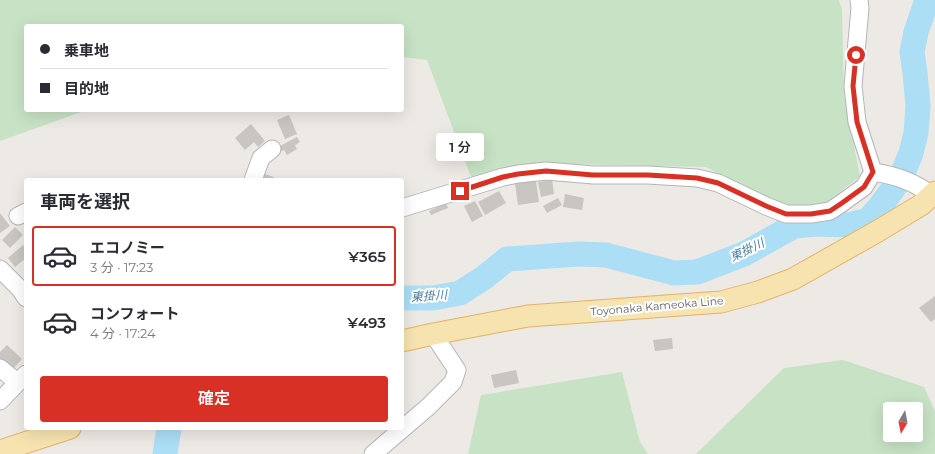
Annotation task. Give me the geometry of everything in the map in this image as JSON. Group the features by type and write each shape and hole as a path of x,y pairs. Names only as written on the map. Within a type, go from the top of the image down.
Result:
{"main road":[{"name":"Toyonaka Kameoka Line","path":"404,341 528,316 721,302 758,292 793,279 921,205 933,193"},
{"path":"9,451 65,430"}],"street":[{"path":"859,0 860,8 853,86 857,122 881,173 906,181 933,193"},
{"path":"254,178 261,158 272,149"},
{"path":"404,207 503,177 546,171 593,175 648,175 697,178 718,183 786,214 811,214 830,211 881,173"},
{"path":"0,269 24,295"},
{"path":"404,427 428,407 452,382 456,370 433,334"},
{"path":"0,368 22,378 0,401"},
{"path":"372,454 401,430"}],"green space":[{"path":"0,0 839,0 842,10 844,94 860,176 823,206 794,206 766,199 706,167 560,164 471,177 427,60 404,57 404,24 24,24 24,112 81,112 0,141"},
{"path":"843,360 924,387 935,411 935,454 696,454 784,368"},
{"path":"622,372 640,442 648,454 468,454 481,395"}],"building":[{"path":"289,115 297,134 285,139 277,120"},
{"path":"251,124 265,141 258,147 254,142 245,150 235,138"},
{"path":"297,137 300,142 295,145 297,149 287,155 284,150 278,153 276,148"},
{"path":"262,173 274,177 274,178 260,178"},
{"path":"552,180 554,194 541,197 538,182"},
{"path":"536,181 539,202 518,205 515,183"},
{"path":"499,191 506,203 485,215 478,202"},
{"path":"565,194 584,198 582,210 563,207"},
{"path":"558,198 562,205 547,213 543,206"},
{"path":"475,201 483,216 472,222 464,206"},
{"path":"446,203 448,208 431,215 429,211"},
{"path":"0,213 10,226 0,233"},
{"path":"15,227 23,235 10,248 2,240"},
{"path":"23,245 24,260 15,267 8,258"},
{"path":"935,296 935,319 931,322 919,308"},
{"path":"672,338 673,349 655,351 653,340"},
{"path":"7,345 22,359 12,370 0,359 0,352"},
{"path":"516,370 519,383 494,388 491,375"}],"waterway":[{"name":"東掛川","path":"404,298 433,298 460,293 485,277 507,259 579,254 606,255 674,273 697,272 744,254 794,226 815,224 849,225 868,220 893,189 905,168 911,153 916,133 918,106 912,52 916,32 927,0"},
{"name":"東掛川","path":"165,454 169,430"}],"route":[{"path":"460,191 503,177 546,171 593,175 648,175 697,178 718,183 786,214 811,214 830,211 864,187 873,172 857,122 853,86 856,55"}]}
